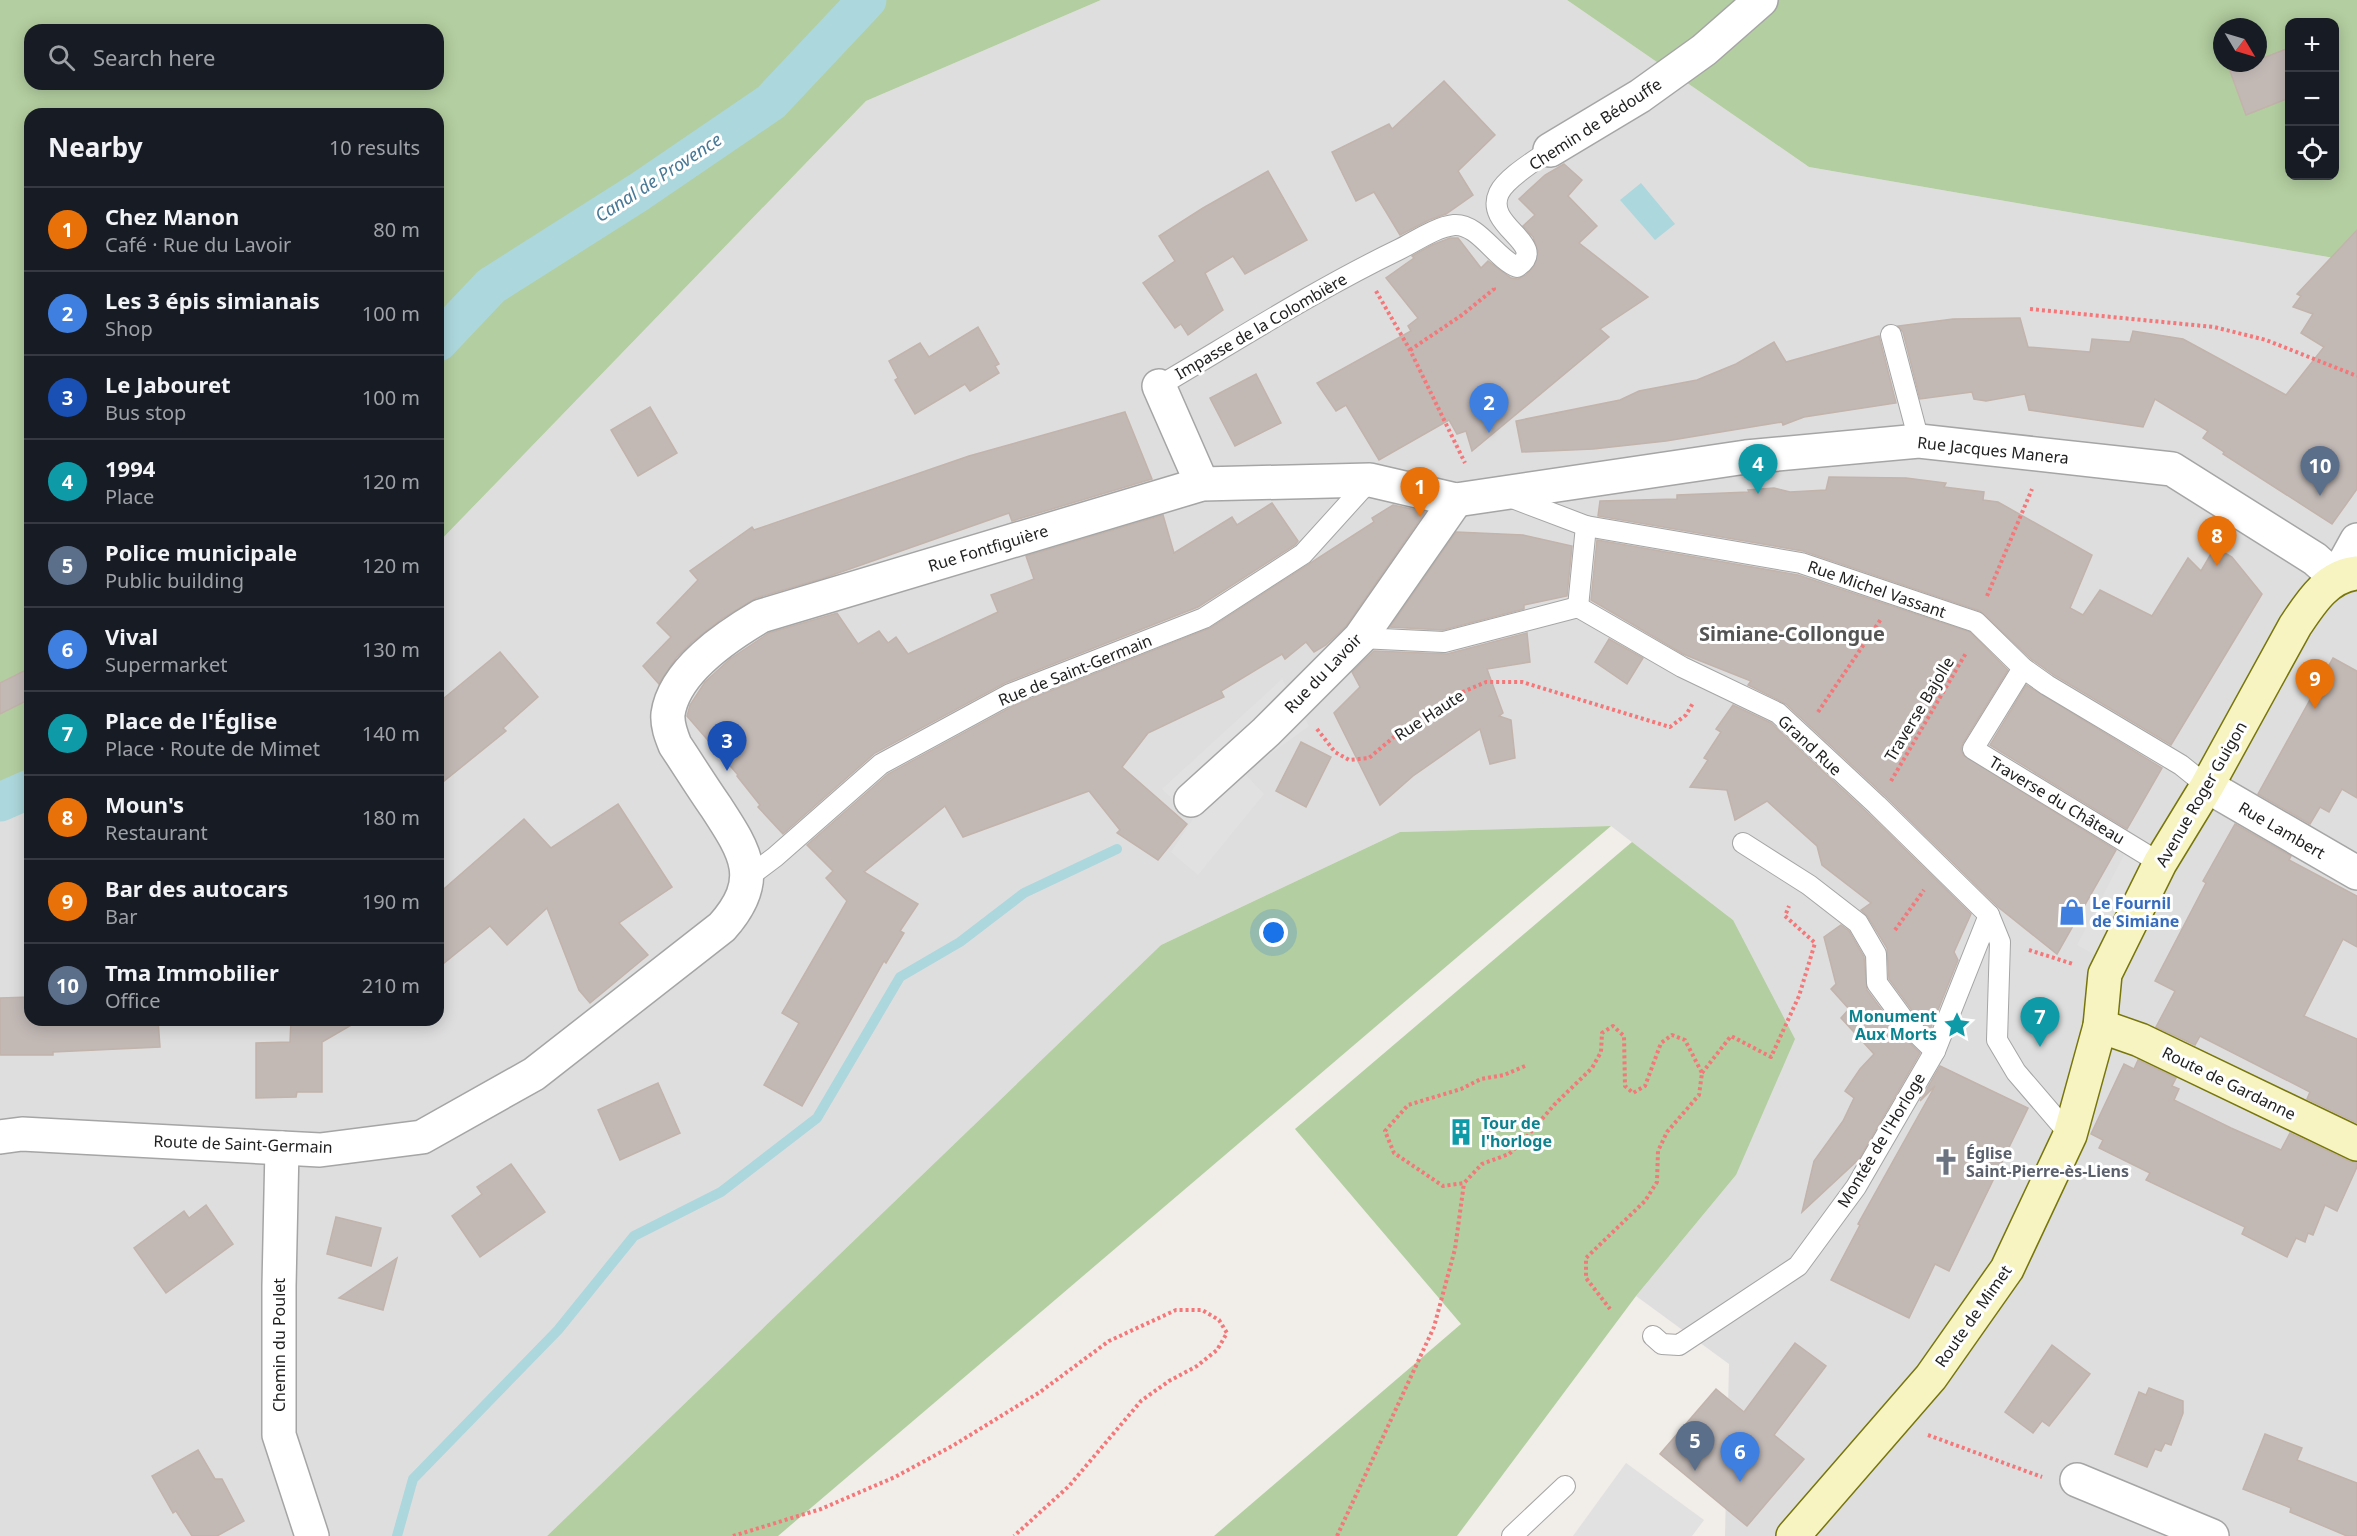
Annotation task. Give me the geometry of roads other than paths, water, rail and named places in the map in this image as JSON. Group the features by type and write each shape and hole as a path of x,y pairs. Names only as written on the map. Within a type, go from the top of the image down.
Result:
{"main road":[{"name":"Avenue Roger Guigon","path":"2100,1026 2105,974 2160,863 2207,786 2295,626 2321,591 2347,575"},
{"name":"Route de Mimet","path":"1793,1536 1931,1377 2007,1269 2070,1135 2100,1026"},
{"name":"Route de Gardanne","path":"2100,1026 2140,1040 2357,1144"}],"street":[{"name":"Chemin de Bédouffe","path":"1550,150 1640,96 1704,51 1761,0"},
{"path":"1159,386 1202,484"},
{"name":"Rue Jacques Manera","path":"1370,480 1480,496 1746,457 1918,441 2172,469 2315,559 2347,575"},
{"name":"Rue Fontfiguière","path":"747,878 746,859 740,846 675,745 669,730 668,714 680,683 715,648 735,632 761,616 1202,484 1370,480"},
{"name":"Rue du Lavoir","path":"1191,800 1296,702 1360,638 1480,496"},
{"path":"2347,575 2357,540"},
{"name":"Rue Lambert","path":"2207,786 2357,873"},
{"name":"Route de Saint-Germain","path":"0,1137 22,1134 320,1150 422,1137 534,1074 722,927 734,913 742,897 747,878"},
{"name":"Chemin du Poulet","path":"282,1148 279,1435 312,1536"},
{"path":"2077,1480 2212,1536"}],"lane":[{"name":"Chemin de Bédouffe","path":"1363,267 1437,231 1455,225 1471,229 1509,264 1517,267 1525,261 1528,253 1526,246 1500,219 1496,207 1499,192 1509,181 1550,150"},
{"name":"Impasse de la Colombière","path":"1159,386 1363,267"},
{"path":"1891,335 1918,441"},
{"name":"Rue de Saint-Germain","path":"747,878 775,857 881,764 1010,694 1204,618 1303,554 1370,480"},
{"name":"Rue Michel Vassant","path":"1480,496 1586,526 1801,562 1976,622 2023,668 2047,685 2181,765 2207,786"},
{"path":"1360,638 1444,642 1578,607 1586,526"},
{"name":"Grand Rue","path":"1578,607 1706,679 1778,713 1989,915 2000,942 1996,1040 2016,1072 2070,1135"},
{"name":"Traverse du Château","path":"2023,668 1973,749 2160,863"},
{"path":"1743,843 1817,891 1858,923 1876,954 1877,983 1907,1024 1935,1051"},
{"name":"Montée de l'Horloge","path":"1653,1336 1662,1344 1678,1345 1798,1266 1856,1187 1935,1051 1989,915"},
{"path":"1512,1536 1565,1485"}],"water":[{"path":"1641,183 1675,224 1655,240 1620,200"}],"waterway":[{"name":"Canal de Provence","path":"444,336 491,286 639,192 771,102 867,0"},
{"name":"Canal de Provence","path":"0,802 24,792"},
{"path":"397,1536 413,1479 558,1330 634,1236 721,1192 817,1118 900,977 960,942 1024,893 1117,849"}],"place":[{"name":"Les 3 épis simianais","path":"1489,433"},
{"name":"1994","path":"1758,494"},
{"name":"Tma Immobilier","path":"2320,496"},
{"name":"Chez Manon","path":"1420,517"},
{"name":"Moun's","path":"2217,566"},
{"name":"Bar des autocars","path":"2315,709"},
{"name":"Le Jabouret","path":"727,771"},
{"name":"Le Fournil de Simiane","path":"2072,912"},
{"name":"Monument Aux Morts","path":"1957,1025"},
{"name":"Place de l'Église","path":"2040,1047"},
{"name":"Tour de l'horloge","path":"1461,1132"},
{"name":"Église Saint-Pierre-ès-Liens","path":"1946,1162"},
{"name":"Police municipale","path":"1695,1471"},
{"name":"Vival","path":"1740,1482"}],"district":[{"name":"Simiane-Collongue","path":"1792,633"}]}
